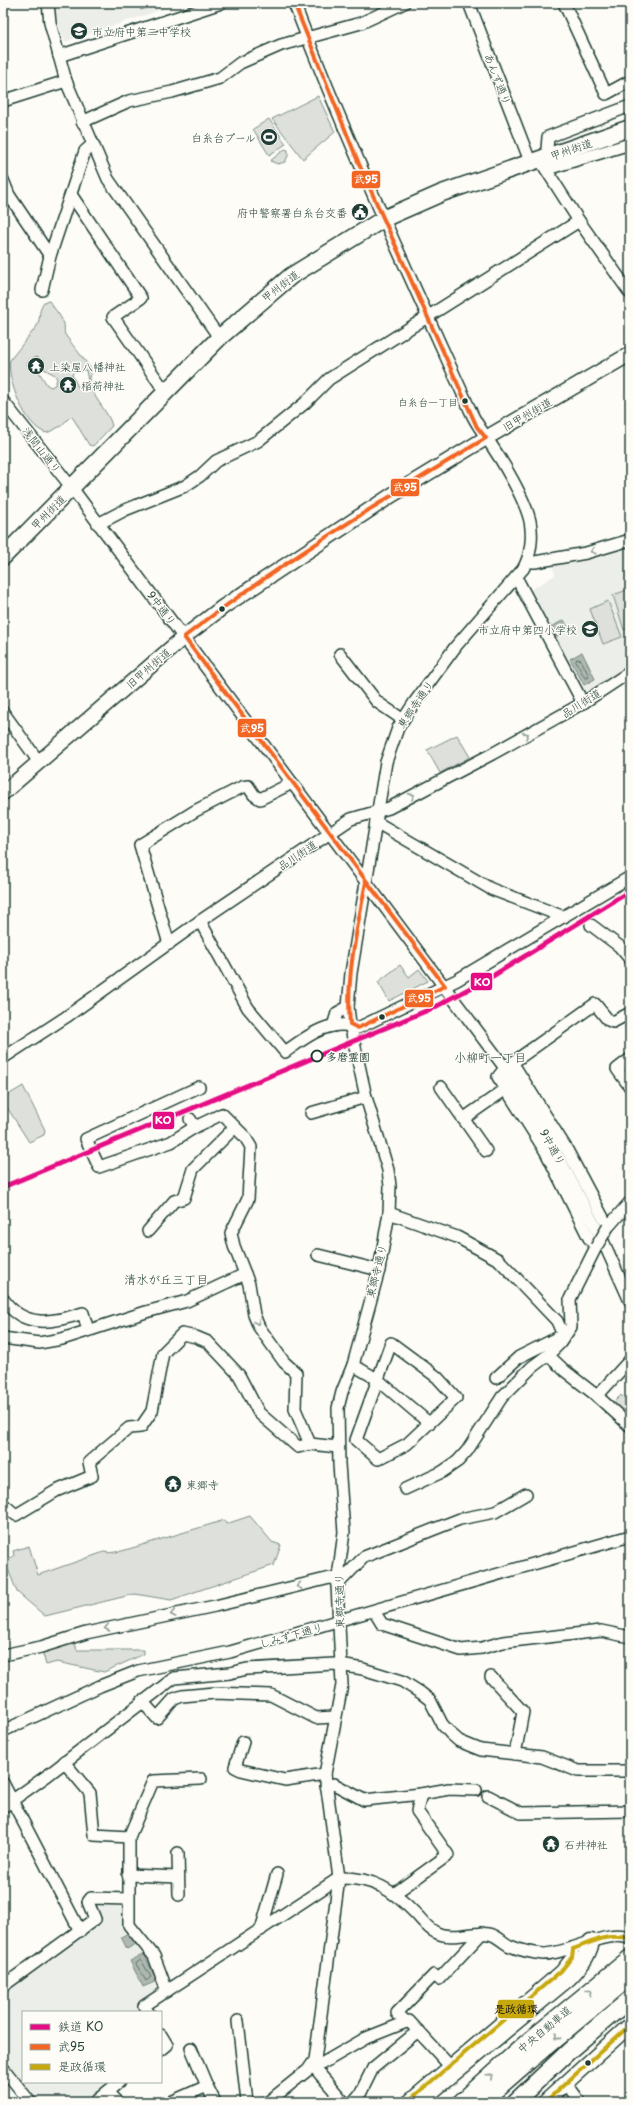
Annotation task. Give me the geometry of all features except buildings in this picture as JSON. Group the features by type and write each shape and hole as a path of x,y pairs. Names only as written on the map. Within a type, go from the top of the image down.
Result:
{"highway":[{"name":"甲州街道","path":"538,160 630,120"},
{"name":"甲州街道","path":"3,557 69,484 162,387 254,297 288,269 383,215 630,128"},
{"name":"甲州街道","path":"3,542 69,484 250,310 291,276 383,215"},
{"path":"418,2102 568,1978 580,1966 588,1954 591,1942"},
{"name":"中央自動車道","path":"461,2102 525,2044 630,1958"},
{"name":"中央自動車道","path":"482,2102 528,2061 630,1977"},
{"path":"515,2102 584,2038 630,1999"},
{"path":"584,2038 597,2035 630,2006"}],"main road":[{"name":"旧甲州街道","path":"3,793 184,637 223,608 392,495 630,354"},
{"path":"546,2102 630,2025"}],"street":[{"path":"48,3 50,23 66,80 82,122 108,179 216,333"},
{"path":"59,56 221,3"},
{"name":"東郷寺通り","path":"294,3 327,88 428,317 478,427 523,500 530,521 531,531 527,562 516,577 456,646 402,719 386,762 351,973 348,1007 351,1029 366,1096 388,1170 388,1213 379,1270 353,1365 339,1399 338,1447 344,1532 337,1582 342,1685 325,1774 339,1878 331,1929 318,2048 314,2066"},
{"path":"82,122 129,101 172,92 220,78 240,63 281,45 361,22 404,3"},
{"name":"あんず通り","path":"469,3 538,160 630,293"},
{"path":"564,3 606,94 630,81"},
{"path":"3,101 66,80"},
{"path":"538,160 548,137 630,106"},
{"path":"538,160 630,144"},
{"path":"42,290 50,256 72,196 85,151 92,145"},
{"path":"3,180 9,195 50,256"},
{"path":"72,196 141,298 113,318 162,387"},
{"path":"98,524 125,510 185,486 200,476 216,461 258,441 305,403 329,380 579,221"},
{"name":"浅間山通り","path":"3,400 69,484"},
{"name":"9中通り","path":"69,484 505,1068 553,1147 603,1241 630,1301"},
{"path":"527,562 535,562 586,553 630,540"},
{"path":"516,577 584,703"},
{"path":"340,654 377,702 402,719"},
{"name":"品川街道","path":"3,1058 66,1017 200,922 351,819 376,817 389,808 492,754 584,703 630,672"},
{"path":"3,712 39,762"},
{"path":"169,944 140,845 195,810 242,787 248,786 254,795 260,799 292,783"},
{"path":"376,817 492,889 564,917"},
{"path":"200,922 248,1008 285,1052 309,1035 325,1027 333,1026 351,1029 358,1028 445,986 630,877"},
{"path":"591,925 609,938 630,959"},
{"path":"596,1247 589,1238 546,1152 498,1077 505,1068 595,1004 608,1020 613,1022 630,1013"},
{"path":"333,1026 337,1013 348,1007"},
{"path":"630,1059 617,1069 630,1087"},
{"path":"505,1068 515,1067 566,1148 608,1227"},
{"path":"199,1087 86,1139 99,1167 172,1142 193,1123 222,1114 249,1142 251,1147 248,1199 231,1233 247,1279 254,1315 259,1327 284,1362 296,1373 294,1409 310,1444"},
{"path":"441,1087 486,1151"},
{"path":"463,1119 506,1089"},
{"path":"311,1113 366,1096"},
{"path":"148,1231 174,1201 184,1198 193,1170 234,1127"},
{"path":"496,1378 519,1357 563,1335 571,1327 570,1299 596,1247 608,1227 630,1202"},
{"path":"388,1213 457,1237 499,1260 552,1315 563,1335 560,1343 548,1355 532,1367 502,1397 467,1451 458,1461 442,1472 405,1489"},
{"path":"318,1255 379,1270"},
{"path":"3,1338 38,1343 62,1339 146,1312 177,1305 247,1279"},
{"path":"3,1299 10,1308 22,1317 48,1322 83,1313 88,1330"},
{"path":"3,1504 16,1515 56,1491 92,1476 89,1462 129,1428 141,1427 152,1411 163,1353 182,1334 196,1337 208,1342 239,1375 260,1413 298,1447 310,1444 338,1447"},
{"path":"391,1342 437,1377 456,1398 408,1444 378,1459 356,1440 377,1379 391,1342"},
{"path":"548,1355 564,1371 597,1396 630,1426"},
{"path":"597,1396 630,1360"},
{"path":"353,1365 377,1379 429,1423"},
{"path":"3,1655 145,1619 215,1606 330,1578 337,1582 364,1557 460,1519 495,1512 526,1494"},
{"name":"しみず下通り","path":"3,1731 100,1686 138,1671 230,1652 630,1536"},
{"path":"374,1611 382,1624 461,1650 482,1648 503,1642 595,1631 630,1637"},
{"path":"8,1804 170,1680 181,1676 230,1673 247,1669 340,1664 363,1669 402,1681 430,1700 442,1724 459,1741 481,1750 542,1757 578,1771 630,1771"},
{"path":"491,1677 523,1712 515,1754"},
{"path":"142,1701 157,1718 174,1699 182,1696 215,1693 271,1695 316,1718 335,1718"},
{"path":"243,1742 234,1767 241,1770 286,1780 325,1774"},
{"path":"64,1762 90,1793 94,1835 129,1837"},
{"path":"167,1991 154,1956 129,1925 129,1837 153,1781 201,1779"},
{"path":"3,1783 8,1804 80,1931"},
{"path":"326,1786 334,1784 364,1800 421,1794 449,1789 476,1790"},
{"path":"394,1894 448,1855 417,1811 421,1794"},
{"path":"488,1796 521,1812 630,1811"},
{"path":"178,1852 179,1895"},
{"path":"261,1930 277,1874"},
{"path":"128,1875 178,1877"},
{"path":"147,2011 144,2006 339,1878 347,1878 381,1885 394,1894 435,1932 452,1936 482,1933 494,1935 510,1946 542,1954 573,1949 616,1935 630,1939"},
{"path":"3,1986 95,1920 88,1902 91,1898 128,1899"},
{"path":"449,2065 409,2021 406,2022 397,2013 434,1975 439,1979 482,1933"},
{"path":"407,2102 561,1971 572,1957 573,1949"},
{"path":"238,2021 247,2102"},
{"path":"268,2102 314,2066 366,2038 406,2022"},
{"path":"353,2102 360,2094 373,2068 418,2031"},
{"path":"162,2037 167,2045 162,2049"},
{"path":"191,2048 215,2102"},
{"path":"314,2066 344,2102"},
{"path":"3,2068 30,2102"},
{"path":"95,2102 118,2083"},
{"path":"566,2083 580,2102"},
{"path":"171,2102 207,2086"},
{"path":"107,2092 117,2102"}],"shaded area":[{"name":"市立府中第二中学校","path":"54,3 181,3 65,42 57,20"},
{"path":"138,3 160,3 141,10"},
{"path":"318,96 335,132 303,159 272,119"},
{"name":"白糸台プール","path":"269,119 286,144 269,155 253,129"},
{"name":"白糸台プール","path":"285,149 288,150 288,156 285,162 278,164 270,161"},
{"path":"49,301 57,312 64,324 65,334 92,370 89,378 92,391 108,415 112,426 93,446 89,445 73,418 70,417 61,426 47,433 39,429 32,423 25,413 14,390 11,379 10,360 37,326 44,302","holes":["37,357 43,361 44,369 55,375 57,379 55,385 51,387 47,385 39,372 27,365 30,360","86,370 89,387 79,389 72,375 74,371"]},
{"name":"市立府中第四小学校","path":"630,544 630,666 585,696 529,591 555,575 552,564"},
{"path":"630,589 630,628 624,630 613,595"},
{"path":"608,601 622,637 603,644 590,609"},
{"path":"457,735 470,757 440,773 427,750"},
{"path":"400,965 409,977 419,969 428,981 389,1001 378,982"},
{"path":"23,1086 45,1130 44,1135 29,1142 3,1101 3,1098"},
{"path":"621,1395 630,1404 630,1423 612,1404"},
{"path":"250,1516 272,1542 281,1545 274,1565 171,1600 135,1594 45,1616 17,1592 6,1564 9,1562 8,1559 14,1556 13,1551 29,1546 38,1575 107,1551 108,1553 122,1551 225,1520 226,1524"},
{"path":"74,1640 77,1650 144,1650 144,1654 104,1672 57,1662 46,1665 41,1647"},
{"path":"94,1901 124,1901 127,1929 151,1957 163,1989 145,2011 22,2011 22,2083 113,2083 91,2102 33,2102 3,2063 3,1989 96,1922"}],"water":[{"path":"564,620 569,629 556,637 551,627"},
{"path":"582,652 595,679 584,685 570,659"},
{"path":"130,1932 136,1944 127,1949 121,1937"},
{"path":"144,1954 157,1981 143,1987 130,1961"}],"rail line":[{"name":"KO","path":"3,1187 433,1008 491,977 630,891"}],"transit line":[{"name":"武95","path":"294,3 359,164 477,427 486,438 370,509 294,558 184,637 445,986 358,1028 350,1024 349,1006 353,953 366,882"},
{"name":"是政循環","path":"407,2102 561,1971 572,1957 573,1949 608,1937 623,1937 630,1939"},
{"name":"是政循環","path":"545,2102 630,2025"}],"place":[{"name":"市立府中第二中学校","path":"79,31"},
{"name":"白糸台プール","path":"269,137"},
{"name":"府中警察署白糸台交番","path":"360,212"},
{"name":"上染屋八幡神社","path":"36,366"},
{"name":"稲荷神社","path":"68,385"},
{"name":"白糸台一丁目","path":"465,401"},
{"name":"市立府中第四小学校","path":"590,629"},
{"name":"多磨霊園","path":"317,1056"},
{"name":"東郷寺","path":"173,1484"},
{"name":"石井神社","path":"551,1844"}],"district":[{"name":"小柳町一丁目","path":"490,1057"},
{"name":"清水が丘三丁目","path":"166,1279"}]}
